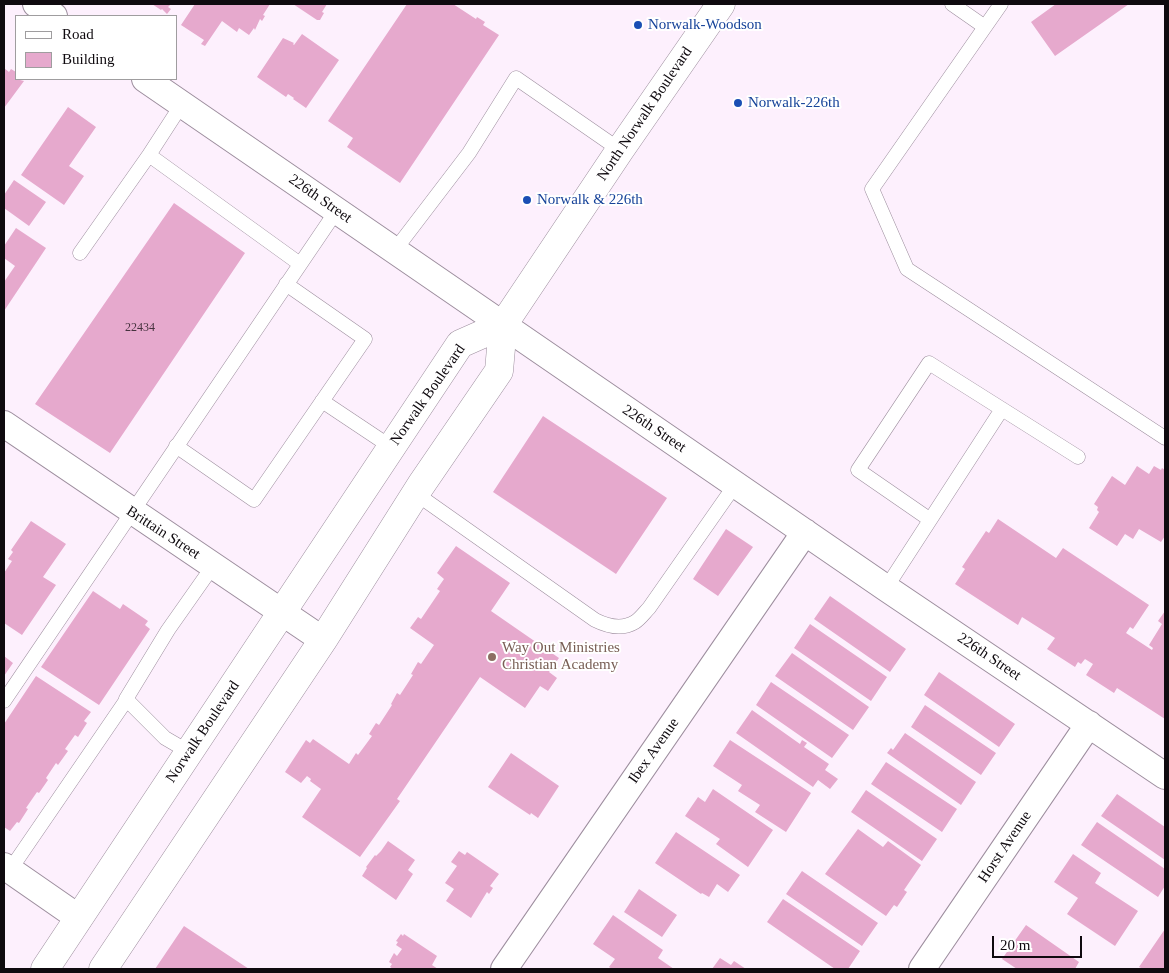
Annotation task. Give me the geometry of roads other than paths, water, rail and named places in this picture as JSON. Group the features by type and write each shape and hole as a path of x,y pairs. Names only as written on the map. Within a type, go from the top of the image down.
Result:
{"main road":[{"name":"North Norwalk Boulevard","path":"503,325 620,150 721,4"},
{"name":"Norwalk Boulevard","path":"45,969 460,344 503,325"},
{"path":"103,969 322,640 416,493 499,371 503,325"}],"street":[{"path":"36,4 52,15"},
{"name":"226th Street","path":"146,80 735,485 1165,776"},
{"name":"Brittain Street","path":"4,424 322,640"},
{"name":"Ibex Avenue","path":"504,969 805,532"},
{"name":"Horst Avenue","path":"922,969 1089,724"},
{"path":"7,868 79,918"}],"lane":[{"path":"952,4 985,27"},
{"path":"1001,4 872,190 907,269 1165,438"},
{"path":"394,250 469,153 516,78 620,150"},
{"path":"80,253 149,155 182,104"},
{"path":"149,155 300,264"},
{"path":"4,701 336,210"},
{"path":"176,446 254,500 365,339 286,284"},
{"path":"930,519 858,470 930,362 1078,457"},
{"path":"322,401 391,447"},
{"path":"886,588 1002,409"},
{"path":"416,493 595,620 608,626 623,626 635,622 649,608 735,485"},
{"path":"7,868 126,699 168,630 214,566"},
{"path":"126,699 165,738 189,752"}],"place":[{"name":"Norwalk-Woodson","path":"638,25"},
{"name":"Norwalk-226th","path":"738,103"},
{"name":"Norwalk & 226th","path":"527,200"},
{"name":"Way Out Ministries Christian Academy","path":"492,657"}]}
